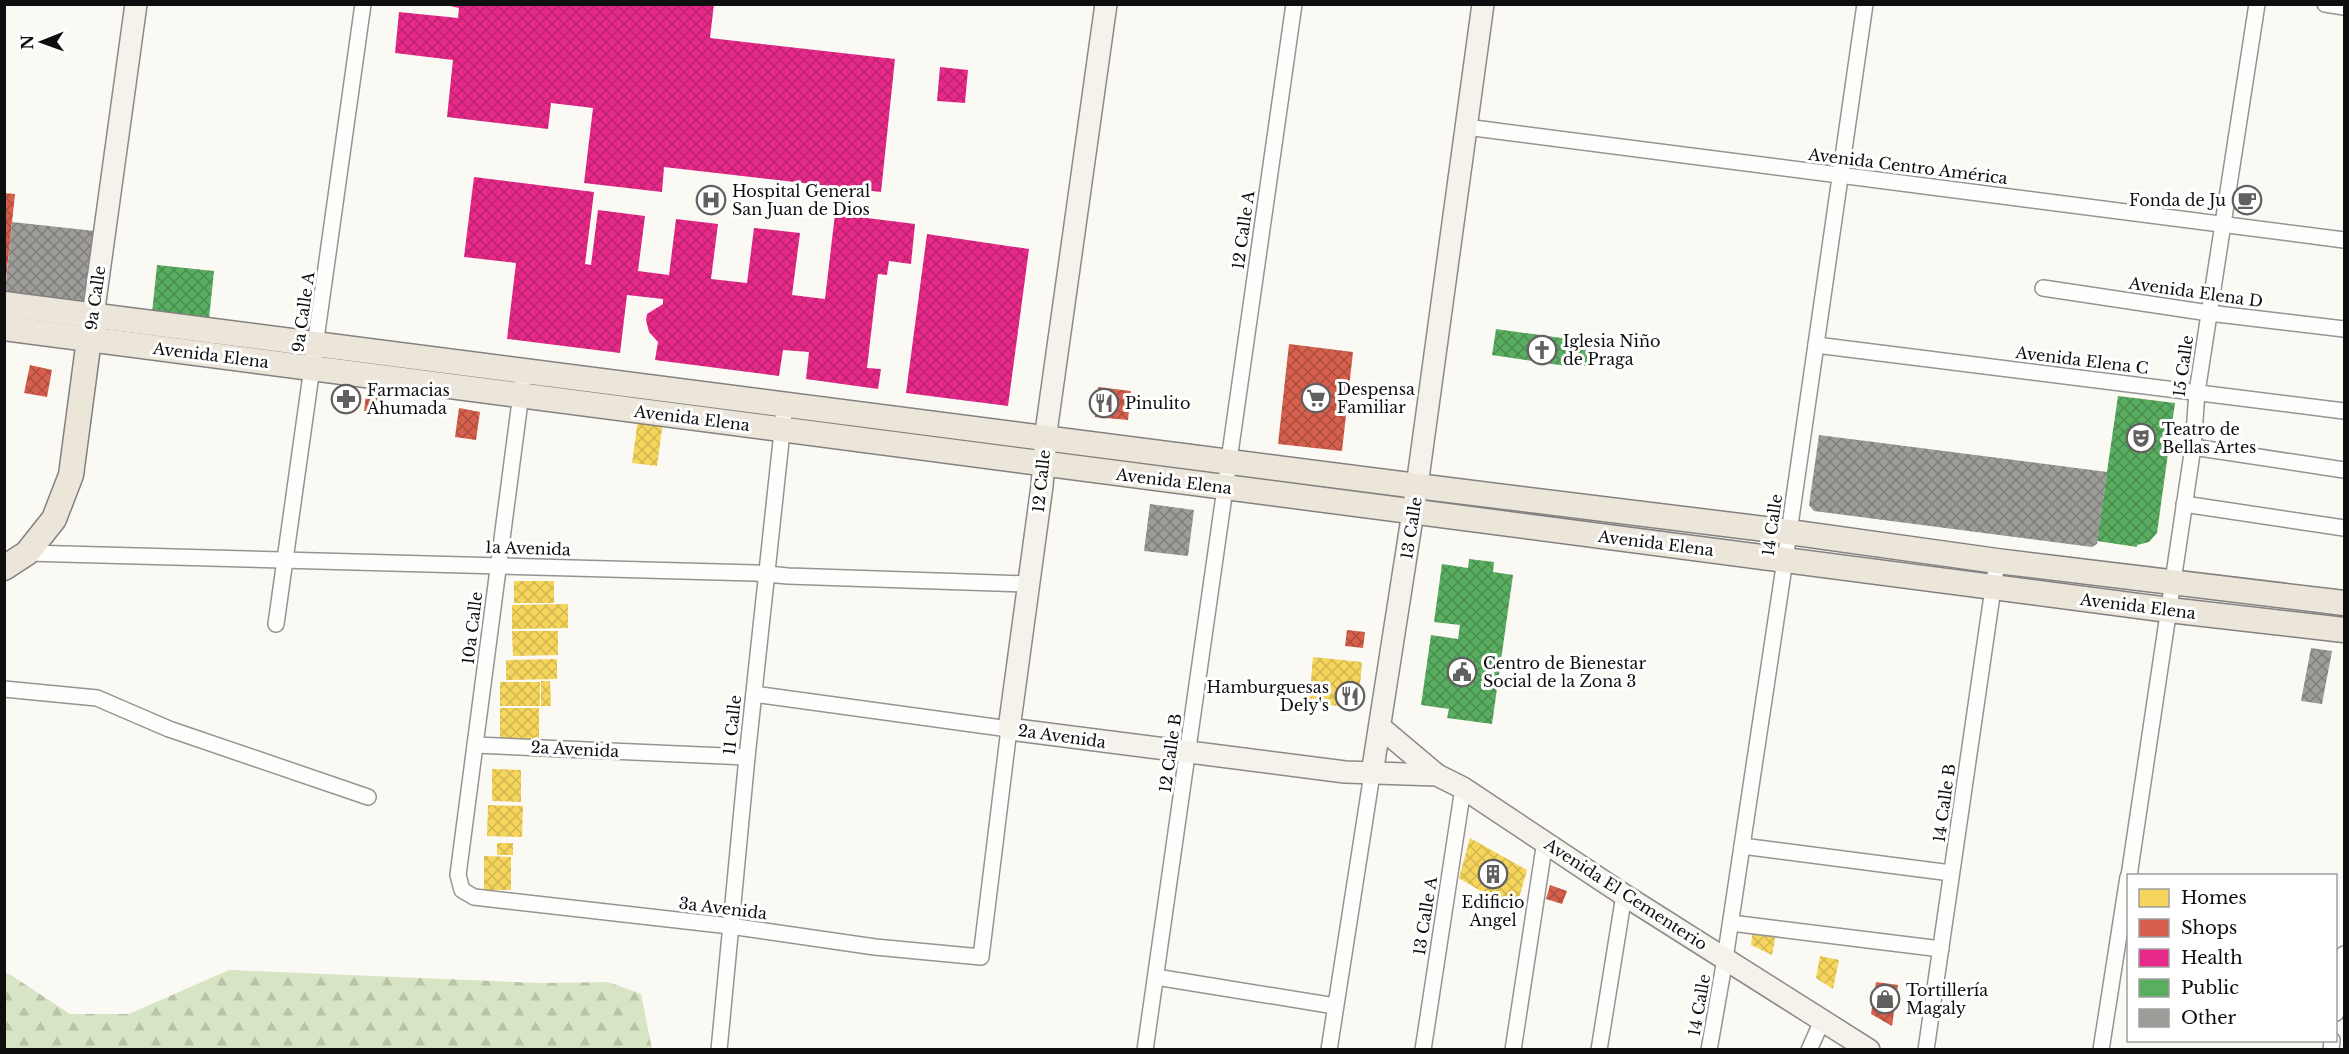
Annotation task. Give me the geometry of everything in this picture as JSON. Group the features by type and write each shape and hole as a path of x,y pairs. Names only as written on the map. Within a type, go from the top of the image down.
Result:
{"main road":[{"name":"9a Calle","path":"4,568 27,553 54,519 71,475 136,4"},
{"name":"12 Calle","path":"1009,729 1044,464 1045,438 1106,4"},
{"name":"13 Calle","path":"1372,774 1417,486 1483,4"},
{"name":"Avenida Elena","path":"4,304 91,327 313,368 2169,610 2344,630"},
{"name":"Avenida Elena","path":"4,328 91,327 317,343 1417,486 1789,531 1997,561 2344,603"},
{"path":"1380,727 1437,775"},
{"name":"2a Avenida","path":"1009,729 1372,774"},
{"name":"Avenida El Cementerio","path":"1372,774 1437,775 1463,788 1624,895 1869,1050"}],"street":[{"name":"9a Calle A","path":"276,624 363,4"},
{"name":"12 Calle A","path":"1228,461 1294,4"},
{"name":"14 Calle","path":"1709,1050 1731,922 1785,560 1865,4"},
{"name":"15 Calle","path":"2129,874 2193,447 2197,392 2257,4"},
{"path":"2325,4 2344,7"},
{"name":"Avenida Centro América","path":"1466,128 2344,240"},
{"name":"Avenida Elena D","path":"2043,288 2209,313 2344,329"},
{"name":"Avenida Elena C","path":"1816,345 2344,411"},
{"name":"10a Calle","path":"462,890 458,875 524,371"},
{"name":"11 Calle","path":"719,1050 747,757 785,405"},
{"path":"2193,447 2344,470"},
{"name":"12 Calle B","path":"1145,1050 1228,461"},
{"path":"2184,504 2344,528"},
{"name":"1a Avenida","path":"27,553 766,574 1028,584"},
{"name":"14 Calle B","path":"1926,1050 1997,561"},
{"path":"4,689 97,698 168,729 368,797"},
{"name":"2a Avenida","path":"754,693 1009,729"},
{"name":"12 Calle","path":"981,957 1009,729"},
{"name":"2a Avenida","path":"476,745 747,757"},
{"name":"13 Calle","path":"1329,1050 1372,774"},
{"name":"13 Calle A","path":"1423,1050 1463,788"},
{"path":"1513,1050 1545,841"},
{"path":"1742,846 1952,873"},
{"name":"3a Avenida","path":"462,890 474,897 730,926 875,947 981,957"},
{"path":"1599,1050 1624,895"},
{"name":"15 Calle","path":"2101,1050 2121,970 2127,900"},
{"path":"1731,922 1941,949"},
{"path":"2337,999 2344,954"},
{"path":"1155,977 1335,1006"},
{"path":"1809,1050 1822,1021"}],"green space":[{"path":"229,970 539,983 608,982 641,994 652,1049 5,1049 5,973 70,1014 129,1014"}],"building: Homes":[{"path":"638,419 663,422 657,466 632,463"},
{"path":"514,581 554,581 554,603 514,603"},
{"path":"568,604 568,628 512,629 512,605"},
{"path":"512,631 558,631 558,655 513,656"},
{"path":"1313,657 1362,662 1358,708 1309,703"},
{"path":"557,659 557,679 506,680 506,660"},
{"path":"541,681 550,681 551,706 541,706"},
{"path":"500,682 540,682 540,706 500,706"},
{"path":"500,708 539,708 539,739 500,739"},
{"path":"492,769 521,770 521,802 492,801"},
{"path":"488,805 523,806 522,837 487,836"},
{"name":"Edificio Angel","path":"1470,838 1527,870 1515,912 1459,878"},
{"path":"497,843 513,843 513,855 497,855"},
{"path":"484,856 511,857 511,890 484,890"},
{"path":"1753,929 1776,933 1772,955 1751,945"},
{"path":"1820,956 1839,960 1833,989 1816,978"}],"building: Shops":[{"path":"4,193 15,194 6,280 4,280"},
{"name":"Despensa Familiar","path":"1289,344 1353,352 1342,451 1278,444"},
{"path":"30,365 52,370 47,397 24,393"},
{"path":"1098,387 1131,391 1128,420 1095,417"},
{"name":"Farmacias Ahumada","path":"340,391 352,392 351,407 339,406"},
{"path":"366,395 380,397 378,413 364,411"},
{"path":"459,408 480,412 476,440 455,437"},
{"path":"1347,630 1365,632 1363,648 1345,646"},
{"path":"1550,885 1567,891 1562,904 1546,899"},
{"name":"Tortillería Magaly","path":"1876,982 1898,985 1892,1026 1871,1014"}],"building: Health":[{"path":"441,4 714,4 710,38 895,59 881,192 664,167 662,192 584,183 593,108 551,103 548,129 447,117 453,60 395,53 399,12 458,18 459,8"},
{"path":"940,67 968,70 965,103 937,101"},
{"path":"474,177 594,192 585,264 591,265 598,210 645,216 638,271 669,275 676,219 718,224 711,279 747,283 754,228 800,233 792,295 825,299 835,214 915,224 911,264 889,261 887,275 878,274 867,368 881,369 878,389 806,379 809,352 783,350 779,376 655,360 658,342 649,332 646,320 647,314 663,304 663,299 627,295 620,353 507,339 516,263 464,257"},
{"path":"927,234 1029,249 1008,406 906,393"}],"building: Public":[{"path":"157,265 214,271 209,319 152,313"},
{"name":"Iglesia Niño de Praga","path":"1496,329 1576,340 1576,343 1593,345 1590,367 1573,364 1573,367 1492,355"},
{"name":"Teatro de Bellas Artes","path":"2118,396 2175,403 2157,533 2149,542 2137,545 2137,547 2097,541"},
{"name":"Centro de Bienestar Social de la Zona 3","path":"1469,559 1494,562 1493,572 1513,575 1492,724 1447,718 1449,709 1421,705 1431,635 1458,639 1460,625 1434,622 1442,564 1468,568"}],"building: Other":[{"path":"12,222 95,231 87,301 5,293"},
{"path":"1819,435 2107,472 2097,544 2092,547 1814,511 1809,505"},
{"path":"1150,504 1194,510 1188,556 1144,551"},
{"path":"2311,648 2332,651 2322,704 2301,701"}],"place":[{"name":"Hospital General San Juan de Dios","path":"711,200"},
{"name":"Fonda de Ju","path":"2247,200"},
{"name":"Iglesia Niño de Praga","path":"1542,350"},
{"name":"Despensa Familiar","path":"1316,398"},
{"name":"Farmacias Ahumada","path":"346,399"},
{"name":"Pinulito","path":"1104,403"},
{"name":"Teatro de Bellas Artes","path":"2141,438"},
{"name":"Centro de Bienestar Social de la Zona 3","path":"1462,672"},
{"name":"Hamburguesas Dely's","path":"1350,696"},
{"name":"Edificio Angel","path":"1493,874"},
{"name":"Tortillería Magaly","path":"1885,999"}]}
